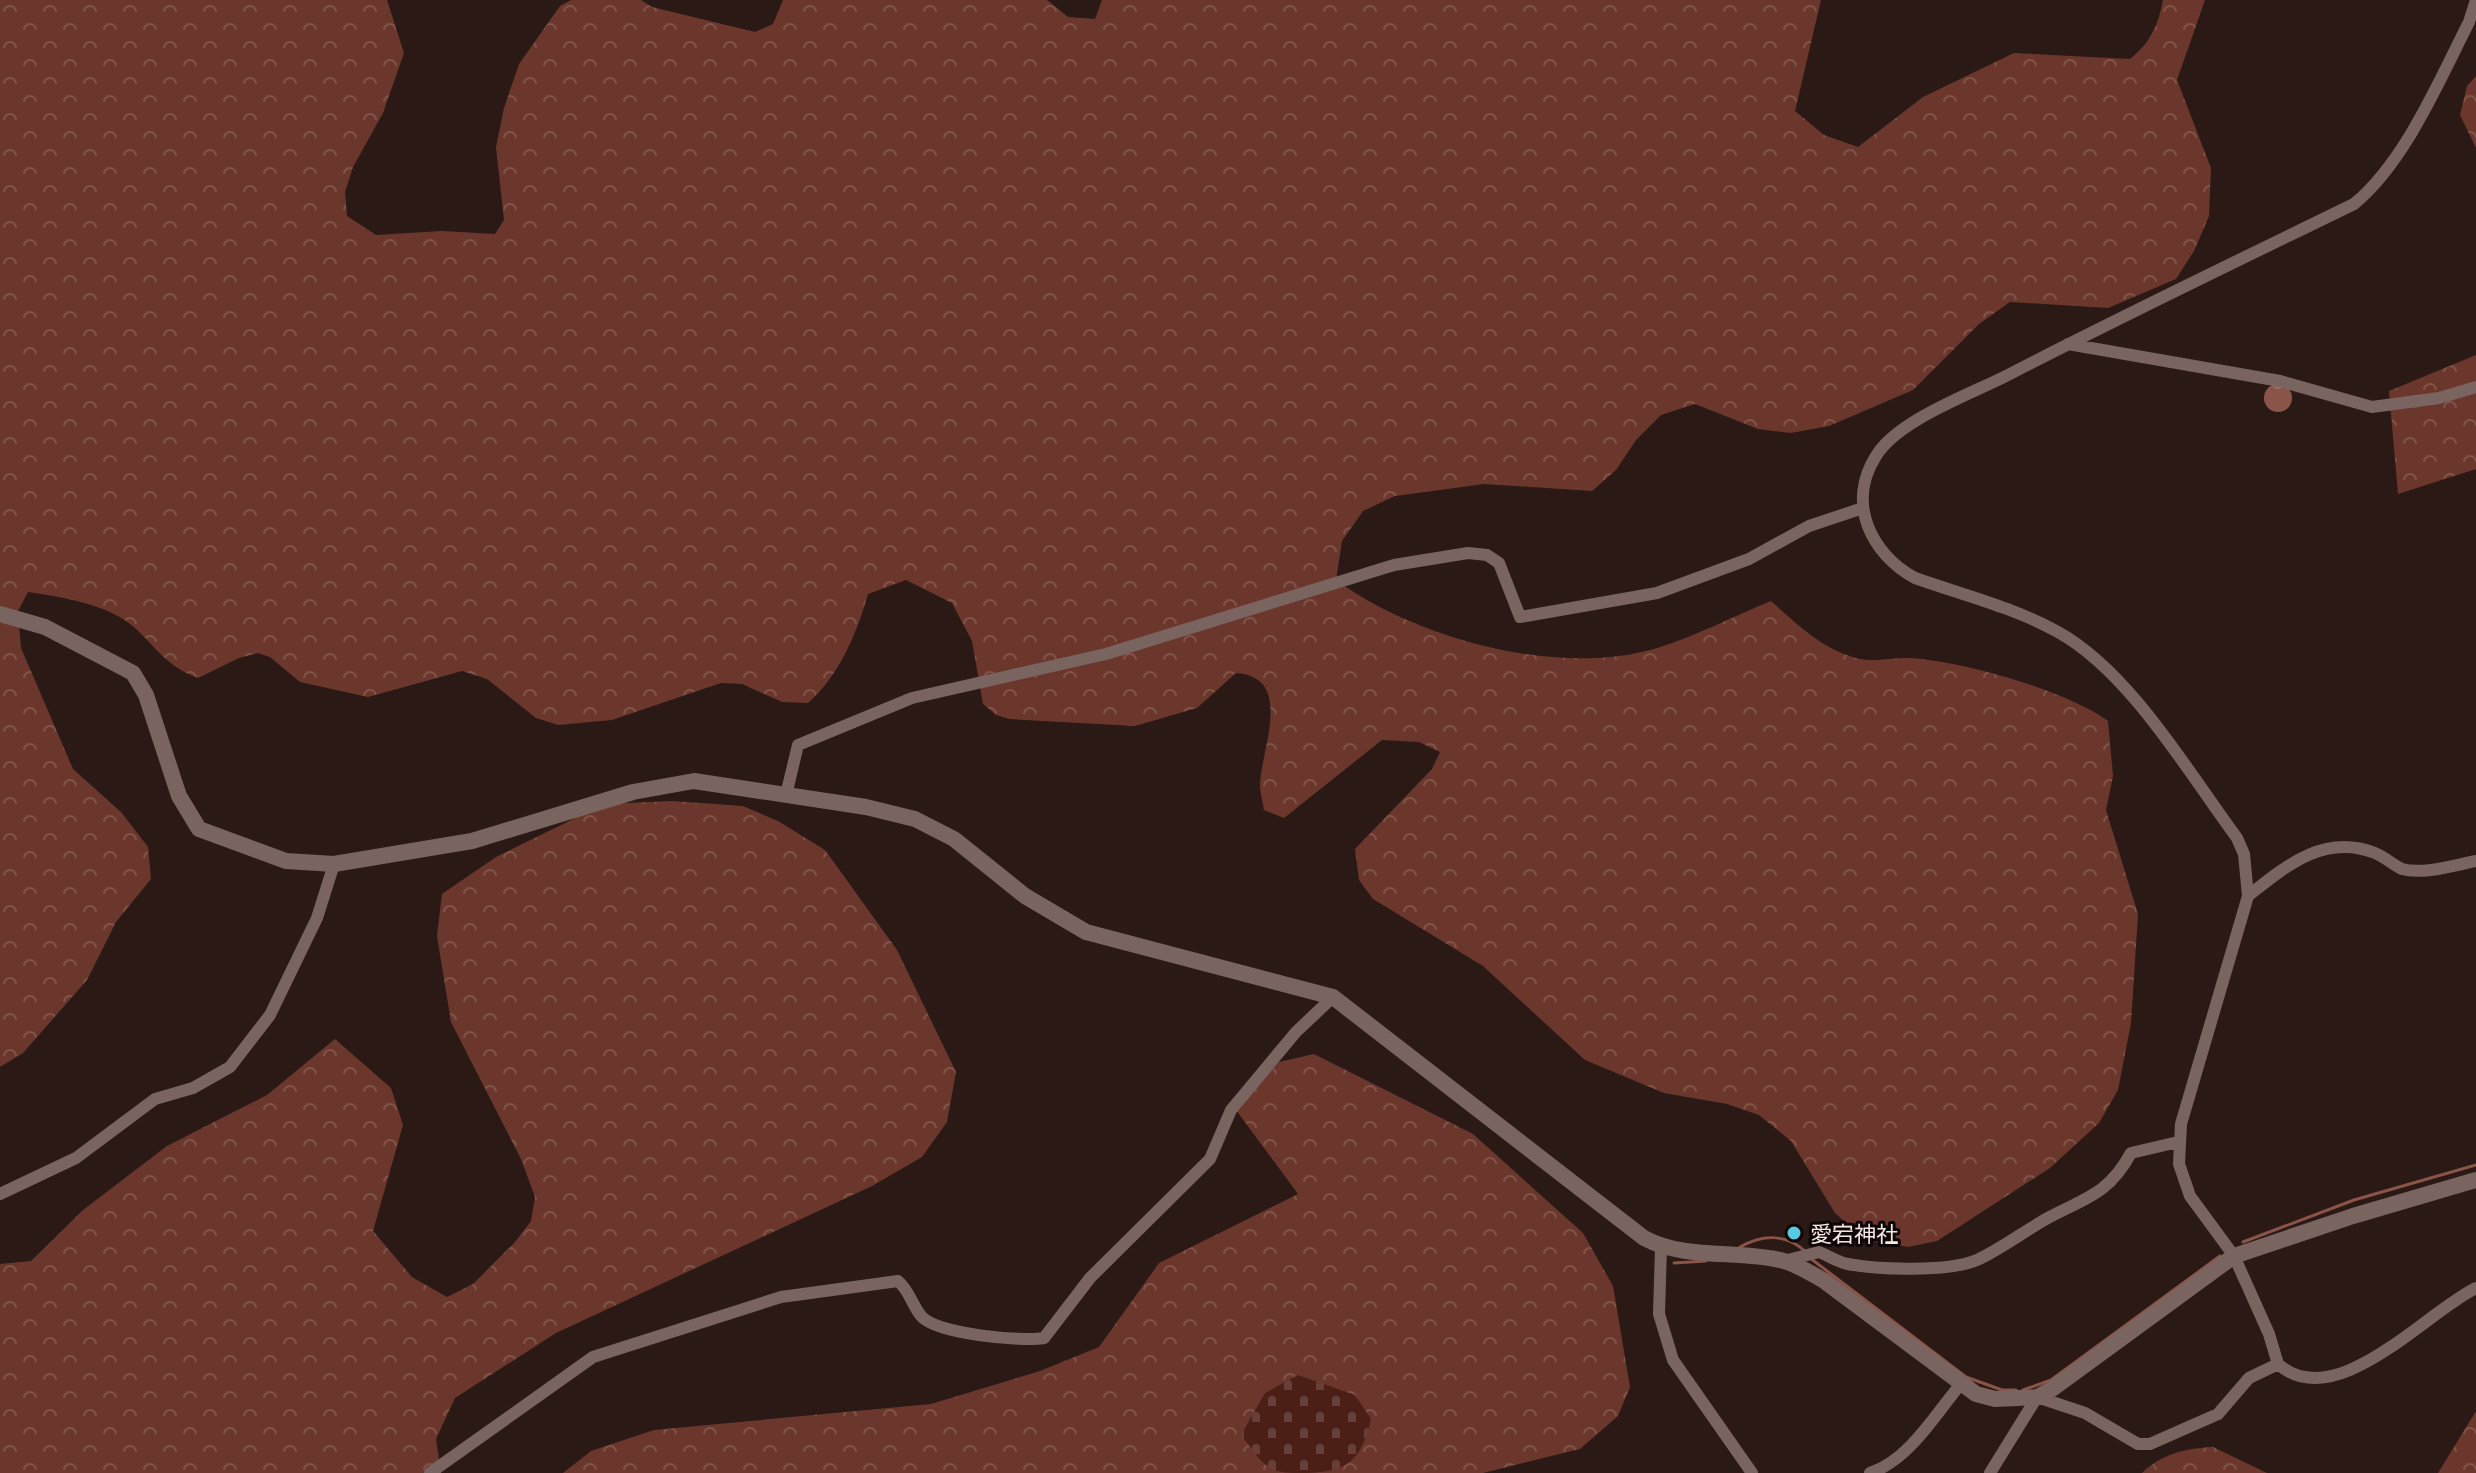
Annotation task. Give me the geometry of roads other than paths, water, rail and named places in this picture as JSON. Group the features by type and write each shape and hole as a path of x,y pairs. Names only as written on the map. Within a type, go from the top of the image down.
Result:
{"street":[{"path":"2476,0 2462,36 2380,183 2354,204 1918,420 1876,455 1869,472 1863,508 1874,542 1898,569 2031,618 2079,645 2115,675 2237,838 2244,854 2248,896 2178,1142 2182,1177 2190,1196 2234,1256 2269,1334 2278,1364 2286,1371 2311,1380 2342,1374 2387,1350 2435,1312 2476,1288"},
{"path":"2462,36 2476,32"},
{"path":"2068,344 2280,381 2372,407 2439,398 2476,387"},
{"path":"786,795 798,745 912,698 1106,654 1394,565 1468,553 1487,555 1499,563 1520,617 1657,593 1749,559 1809,526 1863,508"},
{"path":"0,614 45,627 133,673 146,695 179,796 199,829 286,861 334,864 472,841 666,784 694,781 896,813 932,826 954,839 1025,896 1086,932 1333,997 1623,1224 1661,1247 1784,1262 1823,1280 1960,1385 1995,1399 2037,1397 2085,1413 2138,1444 2150,1444 2218,1414 2249,1378 2278,1364"},
{"path":"2248,896 2289,864 2311,852 2331,847 2352,847 2376,853 2403,869 2476,861"},
{"path":"0,1194 76,1158 155,1099 193,1088 230,1067 270,1015 317,918 334,864"},
{"path":"430,1473 593,1357 781,1297 898,1281 910,1292 922,1317 952,1332 979,1332 1026,1341 1044,1338 1090,1278 1210,1159 1231,1110 1296,1032 1333,997"},
{"path":"1784,1262 1819,1252 1845,1263 1872,1267 1959,1265 1975,1261 2098,1194 2118,1176 2131,1153 2178,1142"},
{"path":"1990,1473 2037,1397 2136,1331 2234,1256 2353,1216 2476,1180"},
{"path":"1661,1247 1659,1314 1669,1351 1752,1473"},
{"path":"1870,1473 1884,1469 1905,1450 1960,1385"}],"water":[{"path":"2278,384 2288,388 2292,398 2288,408 2278,412 2268,408 2264,398 2268,388"}],"waterway":[{"path":"2243,1242 2354,1200 2476,1165"},
{"path":"1740,1247 1757,1240 1774,1238 1790,1242 1806,1252"},
{"path":"2023,1390 2051,1380 2220,1256"},
{"path":"1810,1258 1966,1377 2002,1390 2016,1390"},
{"path":"1674,1263 1706,1261"}],"place":[{"name":"愛宕神社","path":"1794,1233"}]}
